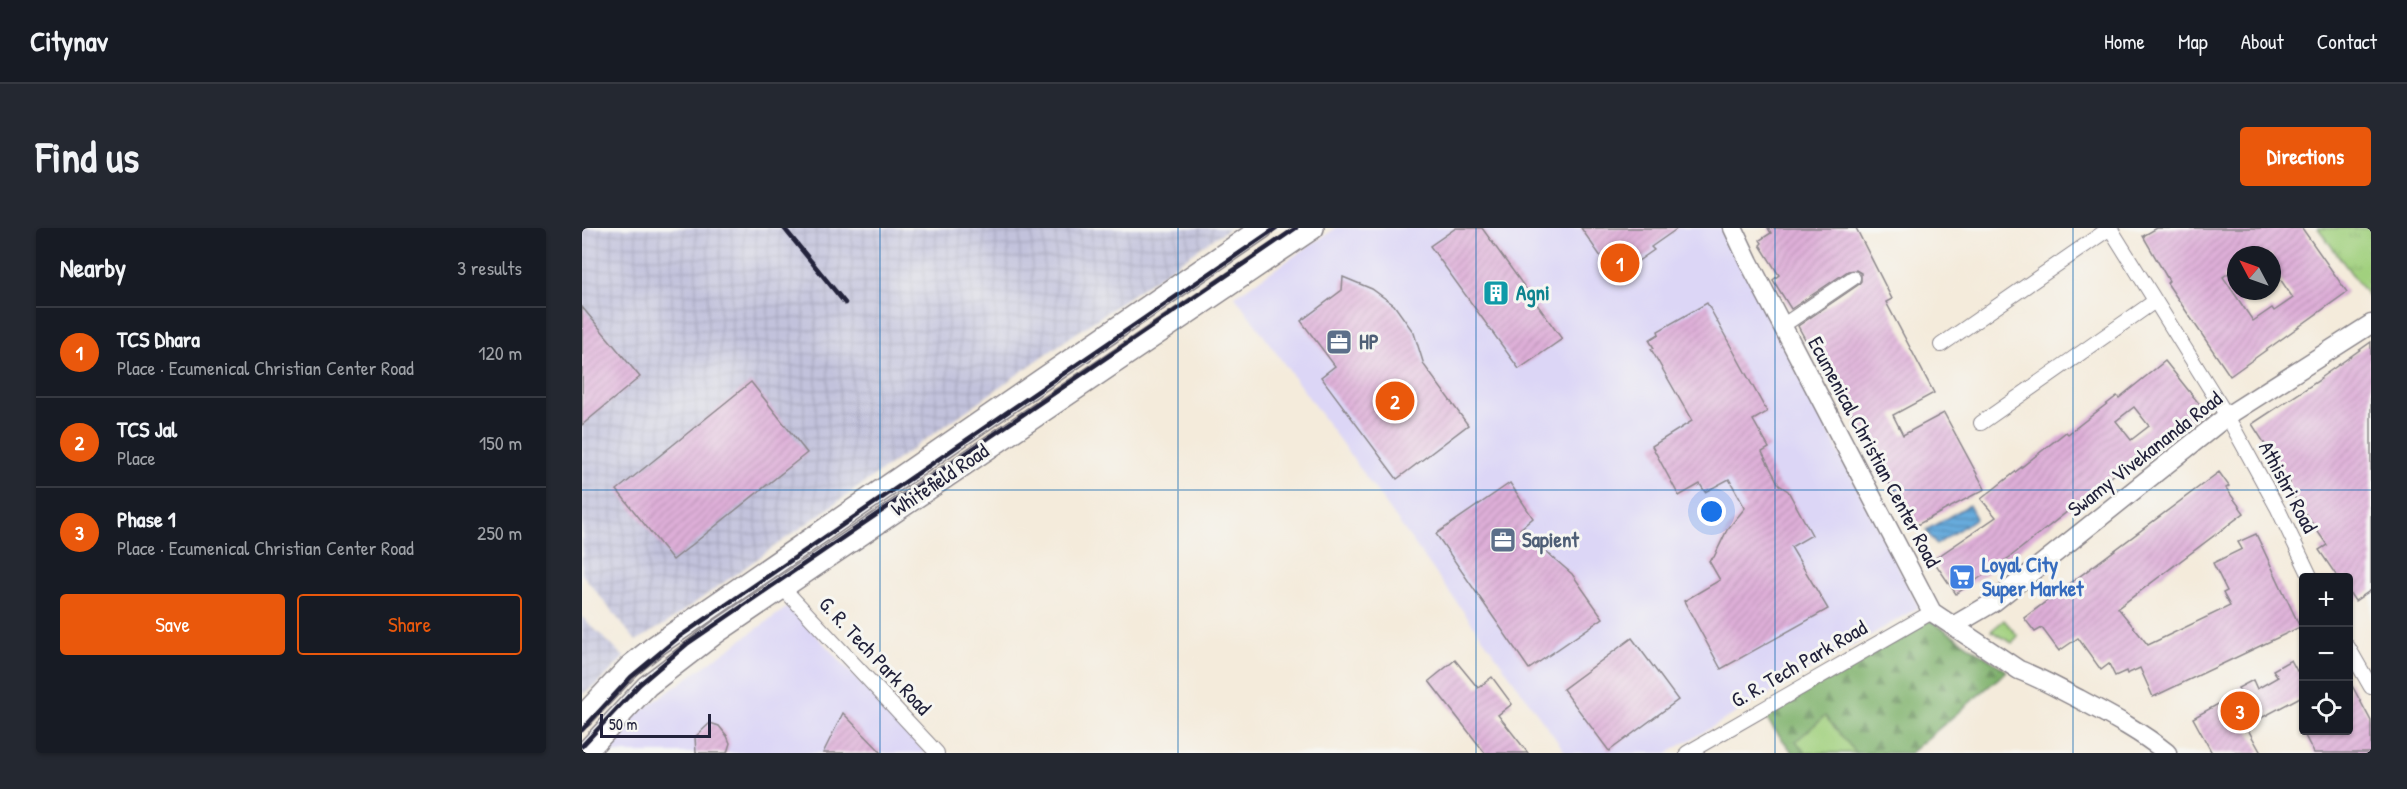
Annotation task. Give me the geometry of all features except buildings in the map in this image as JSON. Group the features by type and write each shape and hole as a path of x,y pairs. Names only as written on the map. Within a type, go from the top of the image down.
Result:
{"main road":[{"name":"Whitefield Road","path":"582,717 630,666 654,647 1262,228"},
{"name":"Whitefield Road","path":"585,753 633,700 671,666 782,587 1313,228"}],"street":[{"name":"Ecumenical Christian Center Road","path":"1733,228 1932,612 2019,670 2033,675 2108,715 2155,750"},
{"path":"1941,345 2110,228"},
{"name":"Athishri Road","path":"2110,228 2227,417 2278,509 2310,573"},
{"path":"1782,326 1853,279"},
{"path":"1981,423 2155,301"},
{"name":"Swamy Vivekananda Road","path":"1953,626 1994,602 2227,417 2371,324"},
{"name":"G. R. Tech Park Road","path":"782,587 937,753"},
{"name":"G. R. Tech Park Road","path":"1687,753 1932,612"},
{"path":"2353,655 2371,687"}],"shaded area":[{"path":"582,228 1229,228 1069,338 665,624 636,641 582,574"},
{"path":"1336,228 1723,228 1919,607 1667,753 1566,753 1235,296"},
{"path":"789,606 926,753 600,753 627,721"},
{"path":"582,617 624,657 597,685 582,694"}],"green space":[{"path":"2318,228 2371,228 2370,299"},
{"path":"1930,620 2007,671 1910,753 1793,753 1764,716"},
{"path":"2004,620 2018,636 2012,643 1991,631"},
{"path":"1825,716 1856,753 1806,753 1796,741"}],"water":[{"path":"1969,505 1976,518 1936,545 1926,530"}],"railway":[{"path":"784,228 845,303"},
{"path":"582,730 631,677 679,637 1276,228"},
{"path":"582,746 640,684 687,644 1296,228"}],"place":[{"name":"TCS Dhara","path":"1620,263"},
{"name":"Agni","path":"1496,293"},
{"name":"HP","path":"1339,342"},
{"name":"TCS Jal","path":"1395,401"},
{"name":"Sapient","path":"1503,540"},
{"name":"Loyal City Super Market","path":"1962,577"},
{"name":"Phase 1","path":"2240,711"}]}
